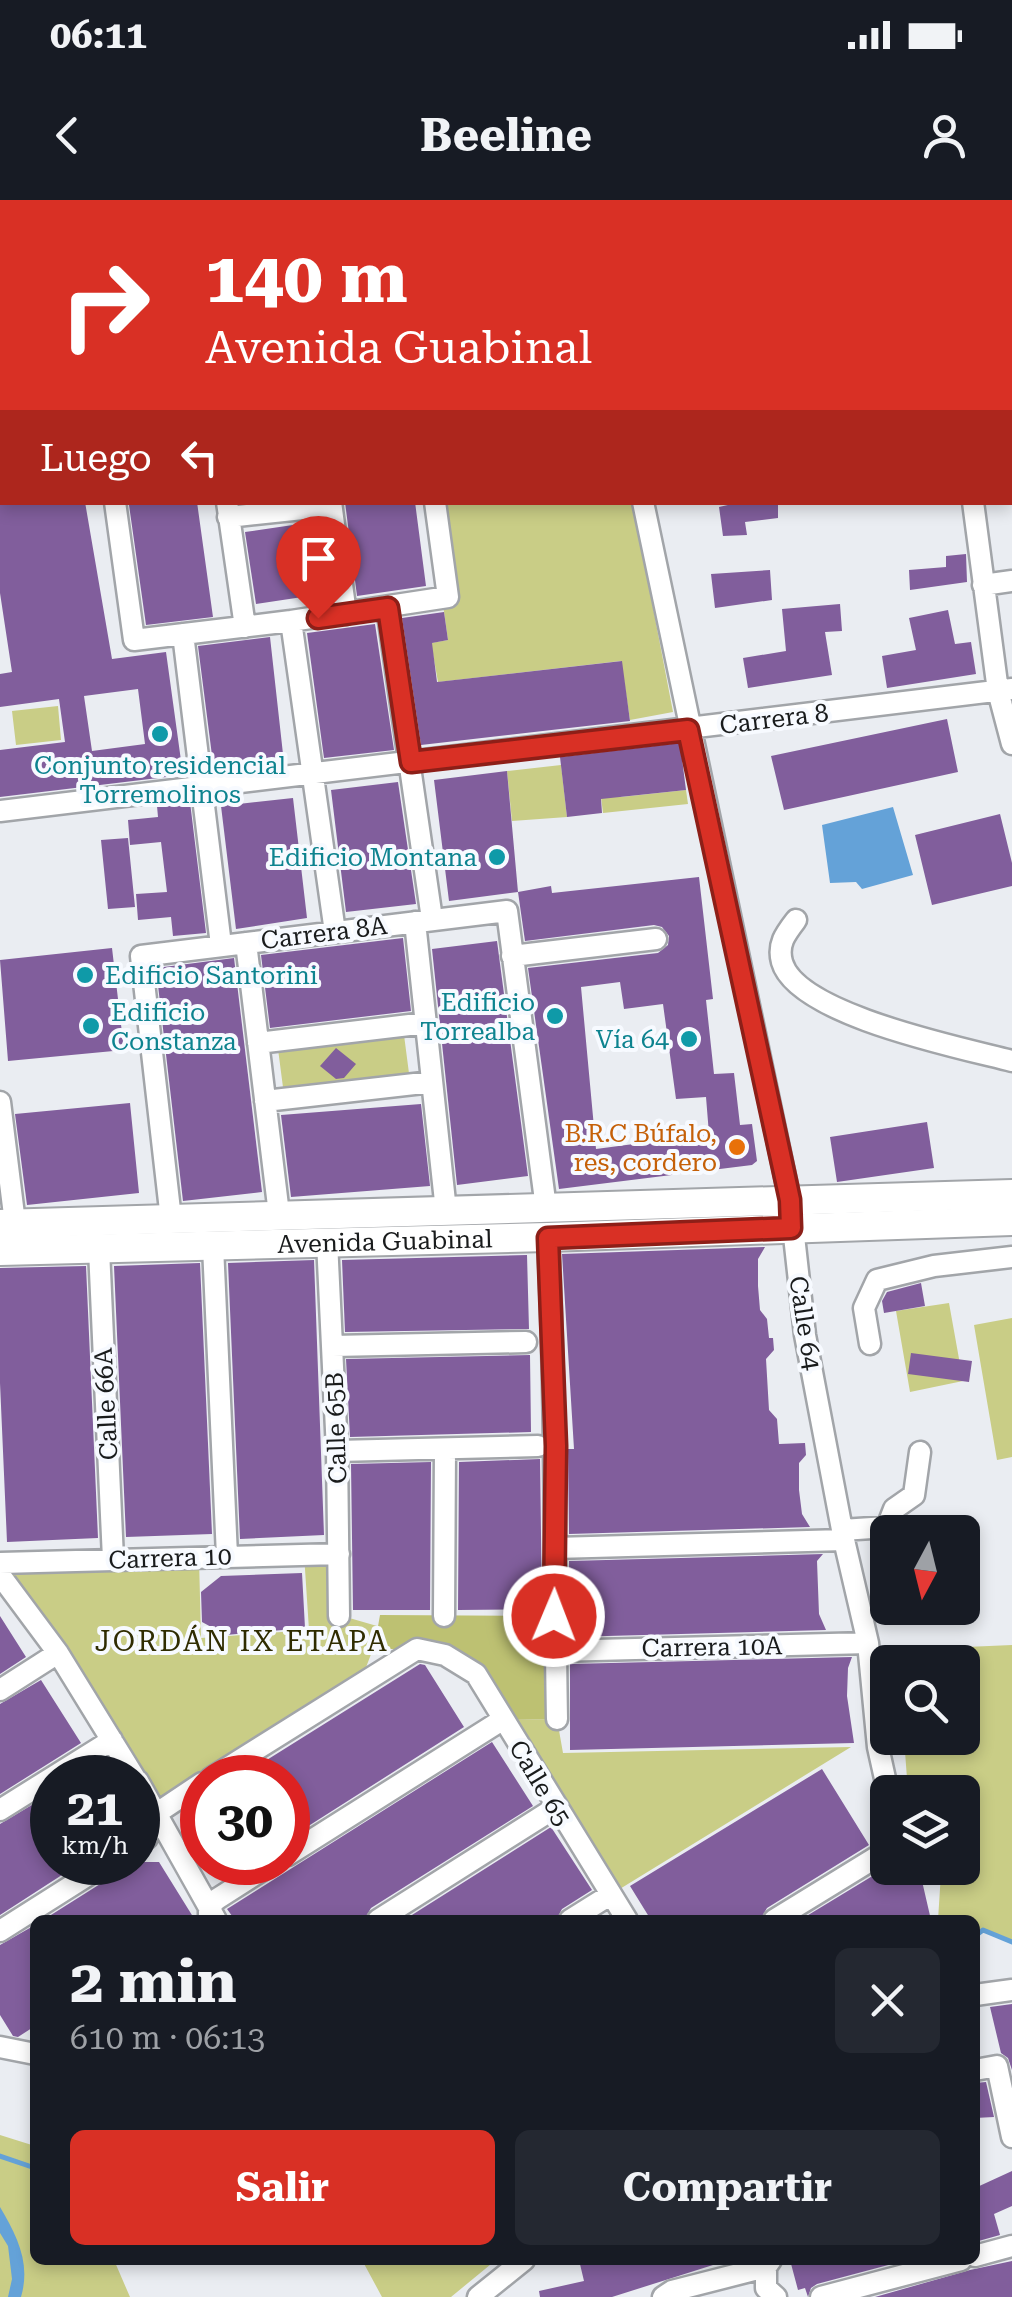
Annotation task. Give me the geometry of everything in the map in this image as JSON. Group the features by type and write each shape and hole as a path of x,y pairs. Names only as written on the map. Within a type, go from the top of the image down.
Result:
{"main road":[{"name":"Avenida Guabinal","path":"0,1251 548,1238 1012,1194"},
{"name":"Avenida Guabinal","path":"8,1223 546,1208 1012,1221"}],"street":[{"path":"115,505 134,640 291,622 448,596 434,505"},
{"path":"245,626 228,510 314,505"},
{"path":"331,505 346,614"},
{"name":"Calle 64","path":"644,505 790,1214 805,1335 868,1643 884,1775"},
{"path":"974,505 982,584 1005,690 1012,744"},
{"path":"982,584 1012,581"},
{"path":"388,608 411,762 424,921 426,1023 446,1210"},
{"path":"291,622 336,932"},
{"path":"183,634 221,945"},
{"name":"Carrera 8","path":"0,811 1005,690"},
{"name":"Carrera 8A","path":"171,1219 141,956 507,911 512,956"},
{"path":"796,920 781,941 782,964 798,986 839,1010 1012,1062"},
{"path":"546,1208 512,956 656,939"},
{"path":"246,943 278,1214"},
{"path":"258,1043 426,1023"},
{"path":"265,1101 432,1082"},
{"path":"0,1102 8,1223"},
{"name":"Calle 65","path":"548,1238 556,1446 557,1719"},
{"name":"Calle 65B","path":"327,1241 337,1451 339,1616"},
{"path":"213,1246 227,1556"},
{"name":"Calle 66A","path":"99,1249 113,1560"},
{"path":"870,1344 864,1308 877,1280 934,1266 1012,1257"},
{"path":"333,1346 526,1342"},
{"path":"337,1451 538,1446"},
{"path":"444,1450 444,1616"},
{"path":"893,1515 894,1510 914,1496 920,1452"},
{"path":"555,1548 870,1532"},
{"name":"Carrera 10","path":"0,1563 339,1554"},
{"path":"0,1575 58,1653 121,1755"},
{"name":"Carrera 10A","path":"556,1652 868,1643"},
{"name":"Calle 65","path":"248,1755 417,1649 445,1654 476,1674 624,1915"},
{"path":"0,1690 58,1653"},
{"path":"310,1841 502,1720"},
{"path":"0,1810 112,1740"},
{"path":"386,1915 555,1808"},
{"path":"160,1818 210,1915"},
{"path":"782,1915 870,1861"},
{"path":"0,1932 73,1885"},
{"path":"211,1915 217,1899 239,1885"},
{"path":"578,1915 610,1895"},
{"path":"980,1994 1012,1990"},
{"path":"0,2047 30,2053"},
{"path":"980,2069 997,2066 1012,2137"},
{"path":"980,2255 1012,2246"},
{"path":"478,2297 518,2265"},
{"path":"664,2297 672,2291 762,2265"},
{"path":"769,2265 766,2288 776,2297"},
{"path":"821,2297 942,2265"}],"green space":[{"path":"440,505 633,505 673,712 630,720 621,661 438,682 431,643 448,640"},
{"path":"58,706 61,740 16,745 12,711"},
{"path":"615,746 621,797 686,790 688,804 603,813 595,749"},
{"path":"561,765 567,817 512,821 507,771"},
{"path":"404,1035 410,1081 284,1095 278,1049"},
{"path":"949,1303 963,1381 910,1392 896,1311"},
{"path":"1012,1318 1012,1457 997,1460 974,1325"},
{"path":"304,1554 339,1554 339,1615 377,1626 360,1683 248,1755 180,1755 180,1798 160,1811 160,1755 121,1755 0,1563 199,1558 201,1638 309,1630"},
{"path":"380,1615 554,1616 557,1719 502,1720 476,1674 417,1649 374,1649"},
{"path":"1012,1645 1012,1942 980,1932 980,1915 938,1915 940,1885 980,1885 980,1775 907,1775 905,1755 980,1755 980,1646"},
{"path":"557,1719 563,1753 851,1747 610,1895 502,1720"},
{"path":"0,2135 30,2144 30,2265 116,2265 130,2297 0,2297"},
{"path":"365,2265 490,2265 451,2297 382,2297"}],"water":[{"path":"893,807 913,875 862,889 856,882 830,883 822,825"},
{"path":"0,2207 17,2239 23,2261 21,2297 8,2297 12,2279 8,2246 0,2233"}],"building":[{"path":"0,505 86,505 112,659 166,652 183,775 0,797 0,750 65,742 59,699 0,707 0,674 12,672 0,593","holes":["138,689 145,744 92,751 84,696"]},
{"path":"129,505 197,505 213,617 146,625"},
{"path":"345,505 415,505 426,586 357,596"},
{"path":"778,505 778,518 745,522 747,535 723,536 719,507"},
{"path":"320,521 329,593 256,604 245,532"},
{"path":"966,554 967,582 910,590 909,570 946,567 946,556"},
{"path":"770,570 772,600 715,608 711,574"},
{"path":"840,604 842,631 825,632 832,675 748,688 743,658 786,651 782,609"},
{"path":"948,610 955,644 971,642 976,674 887,688 882,656 916,650 909,618"},
{"path":"444,612 448,640 432,643 437,682 622,661 630,721 421,745 402,618"},
{"path":"375,624 394,750 324,758 307,633"},
{"path":"270,637 284,763 214,771 198,646"},
{"path":"947,719 958,772 784,810 771,756"},
{"path":"680,743 686,790 601,799 602,813 567,817 560,757"},
{"path":"507,771 518,892 449,901 434,780"},
{"path":"398,782 416,904 346,912 331,790"},
{"path":"293,798 307,918 236,929 221,806"},
{"path":"190,802 206,933 173,936 171,917 138,920 136,894 167,892 161,842 130,845 128,820 158,817 157,806"},
{"path":"1000,814 1012,863 1012,886 932,905 915,835"},
{"path":"128,838 135,907 108,909 101,840"},
{"path":"699,877 713,999 706,1000 714,1074 734,1073 740,1125 752,1124 757,1161 752,1165 559,1189 528,968 658,953 668,945 669,936 662,927 654,925 525,941 518,892 551,886 552,893","holes":["620,982 624,1009 663,1004 676,1099 706,1097 709,1134 596,1149 581,987"]},
{"path":"403,938 411,1011 270,1028 261,955"},
{"path":"497,941 528,1176 457,1185 432,949"},
{"path":"112,948 124,1050 8,1061 0,960"},
{"path":"234,958 262,1192 183,1201 156,968"},
{"path":"336,1048 356,1064 344,1078 336,1079 320,1066"},
{"path":"130,1103 139,1193 27,1205 15,1114"},
{"path":"421,1104 430,1186 291,1197 281,1115"},
{"path":"927,1122 934,1168 837,1182 830,1137"},
{"path":"765,1247 758,1259 758,1286 760,1310 767,1319 769,1338 773,1338 774,1350 766,1359 769,1410 777,1419 779,1444 805,1443 806,1455 799,1463 799,1490 802,1514 810,1527 569,1534 568,1449 574,1449 562,1254"},
{"path":"527,1255 529,1329 345,1332 342,1260"},
{"path":"314,1260 324,1535 240,1539 228,1263"},
{"path":"200,1263 212,1534 126,1537 114,1266"},
{"path":"86,1266 98,1538 7,1542 0,1268"},
{"path":"921,1283 925,1306 884,1313 882,1301 887,1292"},
{"path":"911,1353 972,1361 969,1382 908,1374"},
{"path":"530,1355 531,1432 350,1437 346,1359"},
{"path":"540,1459 542,1609 458,1610 459,1462"},
{"path":"431,1462 430,1610 353,1610 351,1464"},
{"path":"823,1554 817,1561 819,1614 826,1630 570,1637 569,1561"},
{"path":"302,1573 305,1628 226,1635 202,1622 201,1592 221,1576"},
{"path":"0,1616 26,1657 0,1674"},
{"path":"852,1657 847,1696 854,1743 570,1750 570,1664"},
{"path":"420,1664 425,1665 464,1727 310,1825 310,1755 275,1755"},
{"path":"41,1680 81,1743 62,1755 30,1755 30,1775 0,1794 0,1704"},
{"path":"492,1742 533,1806 371,1908 367,1915 231,1915 227,1909 265,1885 310,1885 310,1857"},
{"path":"822,1769 869,1845 767,1908 763,1915 648,1915 630,1886"},
{"path":"30,1806 30,1885 46,1885 0,1915 0,1824"},
{"path":"551,1827 592,1890 559,1915 412,1915"},
{"path":"160,1864 192,1915 51,1915 99,1885 160,1885"},
{"path":"870,1878 870,1885 923,1885 930,1915 808,1915"},
{"path":"30,1928 30,2029 18,2037 13,2036 0,2015 0,1945"},
{"path":"1012,2004 1012,2070 1008,2058 1001,2053 990,2007"},
{"path":"986,2082 994,2117 980,2118 980,2083"},
{"path":"1012,2171 1012,2206 994,2214 1000,2235 980,2241 980,2186"},
{"path":"1012,2261 1012,2297 875,2297 970,2270"},
{"path":"580,2265 713,2265 612,2297 540,2297 539,2291 584,2281"},
{"path":"791,2265 888,2265 817,2284 808,2297 805,2288 798,2290"}],"waterway":[{"path":"980,1932 983,1930 1012,1942"},
{"path":"0,2156 30,2166"}],"place":[{"name":"Conjunto residencial Torremolinos","path":"160,734"},
{"name":"Edificio Montana","path":"497,857"},
{"name":"Edificio Santorini","path":"85,975"},
{"name":"Edificio Torrealba","path":"555,1016"},
{"name":"Edificio Constanza","path":"91,1026"},
{"name":"Vía 64","path":"689,1039"},
{"name":"B.R.C Búfalo, res, cordero","path":"737,1147"}],"district":[{"name":"JORDÁN IX ETAPA","path":"242,1641"}],"route":[{"path":"318,618 388,608 411,762 688,730 790,1200 791,1228 548,1238 556,1446 554,1616"}]}
